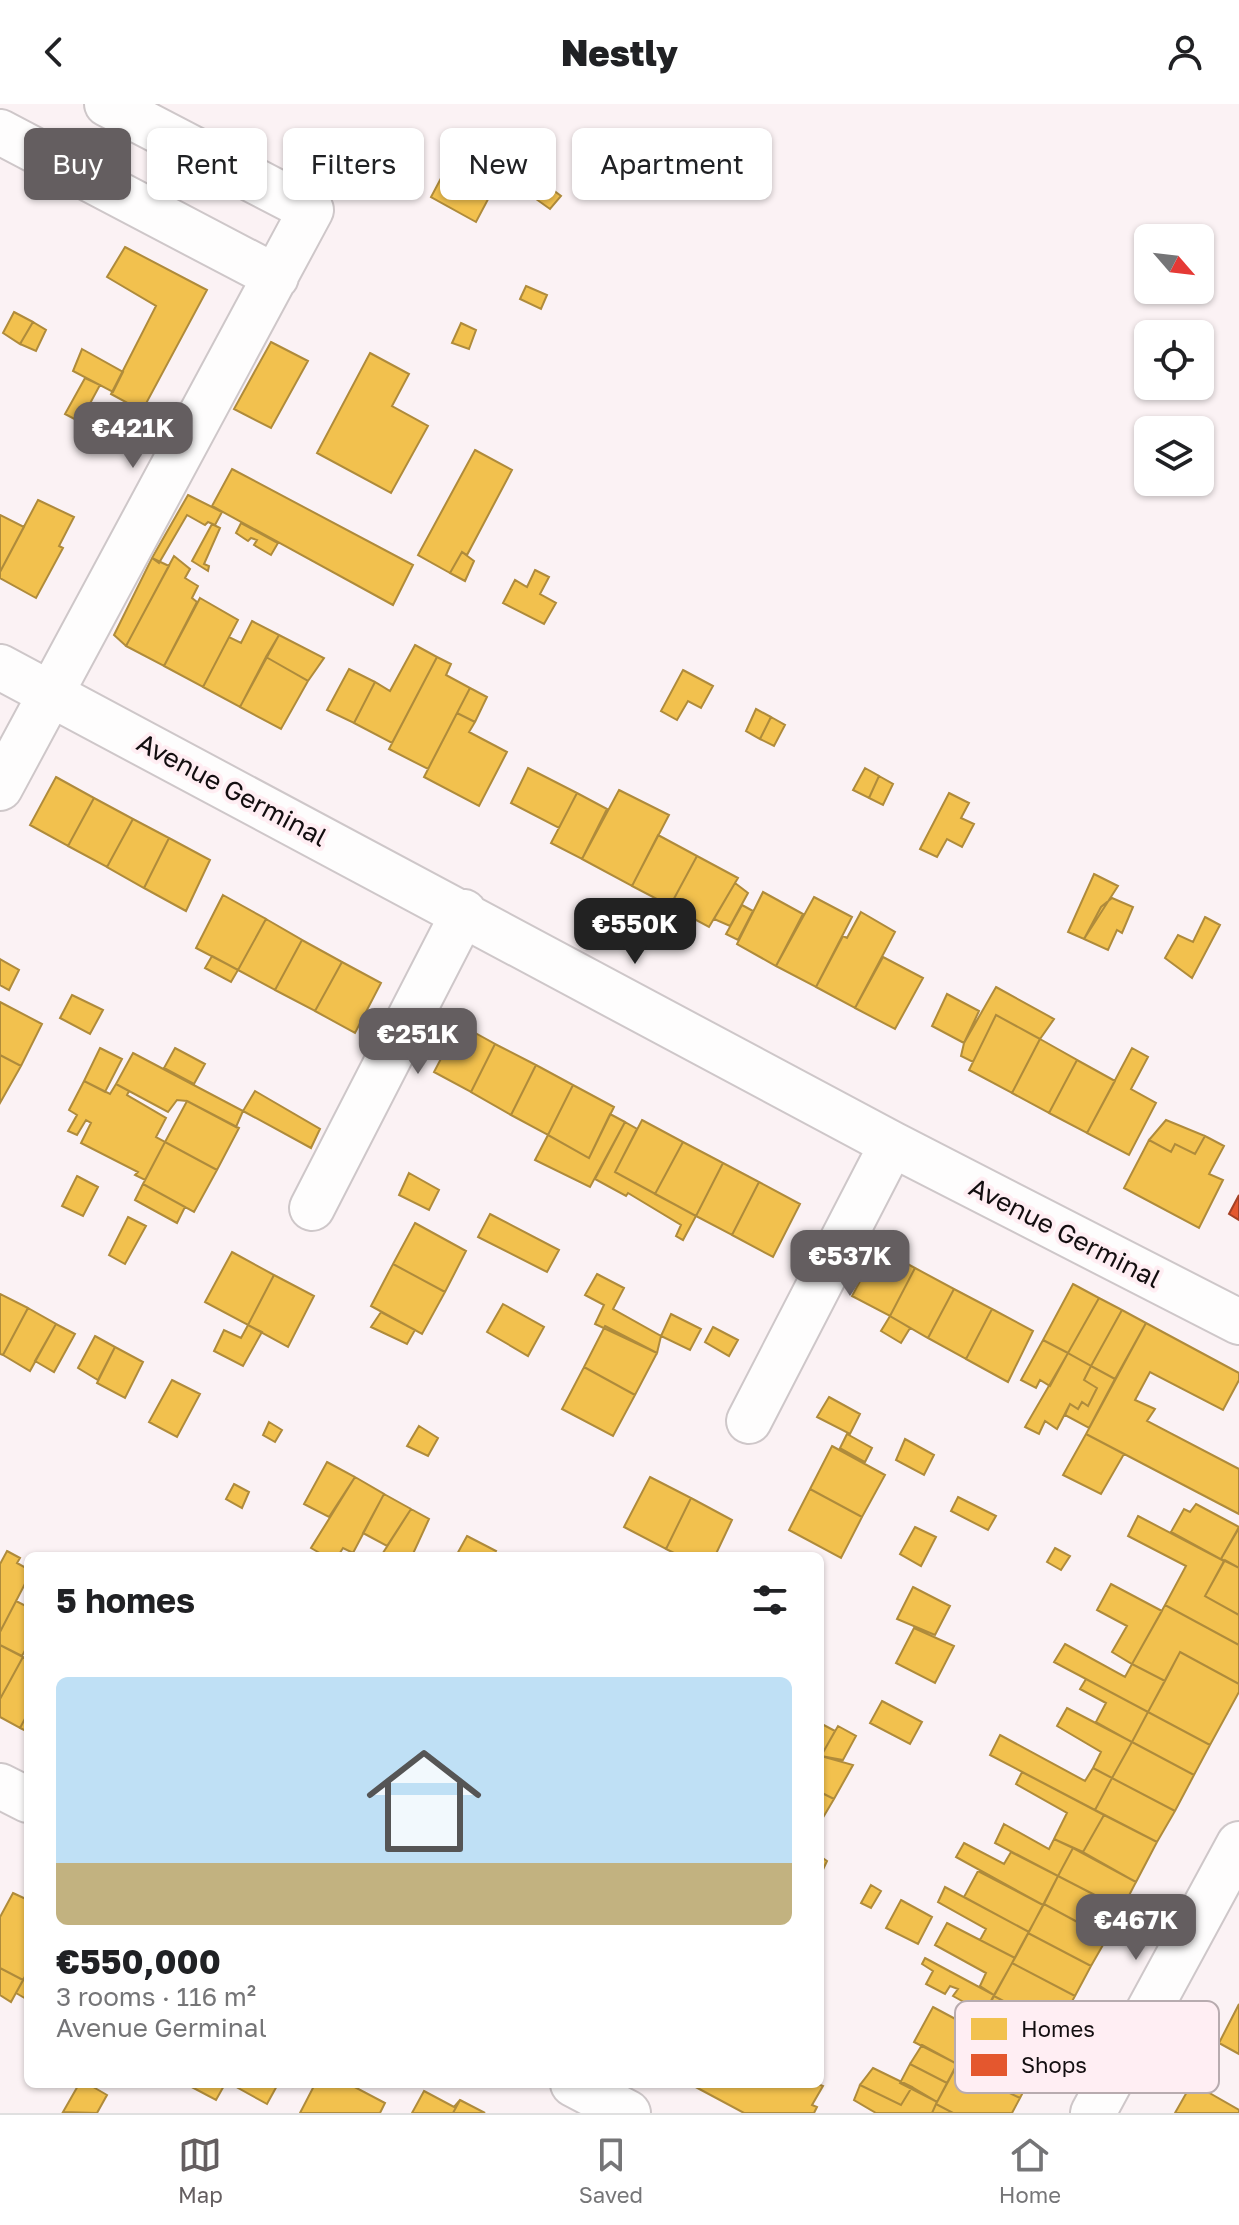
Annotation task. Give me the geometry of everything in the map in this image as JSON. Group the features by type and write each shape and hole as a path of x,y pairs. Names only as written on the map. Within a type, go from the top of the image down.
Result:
{"street":[{"path":"0,788 311,210 107,104"},
{"path":"0,132 276,277"},
{"name":"Avenue Germinal","path":"0,667 464,912 892,1144 1239,1322"},
{"path":"312,1208 464,912"},
{"path":"749,1421 892,1144"},
{"path":"0,1786 24,1798"},
{"path":"1154,2001 1239,1844"},
{"path":"581,2088 628,2113"},
{"path":"1093,2113 1104,2093"}],"building: Homes":[{"path":"440,180 440,200 488,200 476,222 431,197"},
{"path":"556,192 561,196 550,209 537,200 556,200"},
{"path":"125,247 207,290 142,411 111,394 156,306 107,277"},
{"path":"526,286 547,295 541,309 520,299"},
{"path":"14,312 33,322 20,344 3,333"},
{"path":"33,322 46,330 36,351 20,344"},
{"path":"461,323 476,330 469,349 452,343"},
{"path":"271,342 308,361 271,428 234,409"},
{"path":"82,349 123,372 113,392 73,371"},
{"path":"370,353 409,374 392,406 428,426 391,493 317,453"},
{"path":"85,378 100,385 80,422 65,414"},
{"path":"475,450 512,470 467,555 462,552 450,573 418,555"},
{"path":"232,469 413,565 393,605 212,506"},
{"path":"188,495 222,512 215,525 208,522 205,525 187,515 159,563 152,558"},
{"path":"38,500 74,517 59,546 63,548 36,598 0,578 0,572"},
{"path":"0,515 24,527 0,572"},
{"path":"241,523 278,543 271,555 254,545 257,540 251,538 248,541 236,533"},
{"path":"212,524 220,528 204,564 209,566 208,571 192,561"},
{"path":"462,552 474,561 465,581 450,573"},
{"path":"174,556 190,569 185,578 198,586 192,598 197,602 164,666 126,646"},
{"path":"152,558 169,566 126,646 114,635"},
{"path":"535,570 549,577 540,594 556,603 544,624 503,603 515,580 527,587"},
{"path":"200,598 238,620 203,687 164,666"},
{"path":"252,621 279,635 240,707 203,687 229,637 241,643"},
{"path":"279,635 324,658 308,681 266,657"},
{"path":"415,645 437,657 392,743 354,723 375,682 390,691"},
{"path":"266,657 308,681 281,729 240,707"},
{"path":"437,657 451,664 446,675 470,688 428,769 389,749"},
{"path":"349,669 375,682 354,723 327,710"},
{"path":"683,670 713,686 701,708 688,701 677,720 661,711"},
{"path":"470,688 487,697 475,722 457,713"},
{"path":"756,709 771,717 760,739 746,731"},
{"path":"457,713 475,722 469,732 507,752 479,806 424,777"},
{"path":"771,717 785,725 774,746 760,739"},
{"path":"528,768 577,793 559,828 511,803"},
{"path":"865,768 879,776 869,798 853,790"},
{"path":"879,776 893,784 883,805 869,798"},
{"path":"56,777 94,798 68,846 30,825"},
{"path":"619,790 669,815 632,886 582,859"},
{"path":"577,793 607,809 582,859 551,843"},
{"path":"949,793 969,803 961,818 974,824 962,847 947,839 937,857 920,849"},
{"path":"94,798 133,819 107,867 68,846"},
{"path":"133,819 169,838 144,888 107,867"},
{"path":"658,835 697,856 670,906 632,886"},
{"path":"169,838 210,860 186,911 144,888"},
{"path":"697,856 738,878 709,927 670,906"},
{"path":"1094,874 1118,886 1084,939 1068,932"},
{"path":"735,883 748,893 730,926 714,919"},
{"path":"763,892 803,914 776,966 737,944"},
{"path":"223,895 266,919 238,970 196,948"},
{"path":"814,897 852,917 816,987 776,966"},
{"path":"1112,898 1133,907 1122,933 1117,930 1108,950 1084,939 1101,907"},
{"path":"742,905 753,911 738,940 726,934"},
{"path":"861,912 895,932 855,1008 816,987 843,936 847,938"},
{"path":"1205,917 1220,925 1192,978 1165,958 1178,935 1193,942"},
{"path":"266,919 302,940 275,990 238,970"},
{"path":"302,940 342,962 315,1011 275,990"},
{"path":"212,956 238,970 231,982 205,968"},
{"path":"883,957 923,978 895,1029 855,1008"},
{"path":"0,959 19,970 9,990 0,985"},
{"path":"342,962 381,983 355,1033 315,1011"},
{"path":"996,987 1054,1019 1040,1039 996,1015 973,1062 961,1056 964,1043"},
{"path":"947,994 979,1011 964,1043 932,1026"},
{"path":"72,995 103,1010 90,1034 60,1018"},
{"path":"0,1002 42,1024 21,1066 0,1055"},
{"path":"996,1015 1040,1039 1012,1093 969,1070"},
{"path":"459,1024 495,1044 471,1092 434,1072"},
{"path":"1040,1039 1077,1060 1049,1113 1012,1093"},
{"path":"495,1044 536,1065 511,1115 471,1092"},
{"path":"100,1048 122,1059 105,1092 84,1081"},
{"path":"175,1048 205,1064 194,1084 164,1068"},
{"path":"1132,1048 1148,1057 1131,1089 1156,1103 1129,1155 1087,1133"},
{"path":"133,1053 243,1111 236,1127 187,1101 177,1100 168,1112 116,1084"},
{"path":"0,1055 21,1066 0,1103"},
{"path":"1077,1060 1115,1081 1087,1133 1049,1113"},
{"path":"536,1065 573,1085 548,1135 511,1115"},
{"path":"84,1081 110,1094 116,1084 129,1091 127,1095 166,1118 156,1137 165,1142 145,1180 135,1175 138,1172 81,1143 91,1123 86,1120 77,1135 68,1131 77,1115 69,1110"},
{"path":"573,1085 614,1107 589,1158 548,1135"},
{"path":"255,1091 320,1129 311,1148 243,1111"},
{"path":"187,1101 239,1128 217,1170 165,1142"},
{"path":"610,1114 625,1122 590,1187 535,1160 548,1135 589,1158"},
{"path":"642,1120 683,1142 655,1194 615,1172"},
{"path":"1166,1120 1205,1136 1195,1154 1175,1144 1171,1152 1149,1140"},
{"path":"625,1122 637,1129 615,1172 696,1216 683,1240 676,1236 681,1225 628,1193 626,1196 595,1179"},
{"path":"1205,1136 1224,1146 1209,1174 1223,1180 1199,1228 1124,1188 1149,1140 1171,1152 1175,1144 1195,1154"},
{"path":"165,1142 217,1170 194,1212 143,1184"},
{"path":"683,1142 723,1163 696,1216 655,1194"},
{"path":"723,1163 759,1182 732,1235 696,1216"},
{"path":"409,1173 439,1190 429,1210 399,1195"},
{"path":"77,1176 98,1187 83,1216 62,1206"},
{"path":"759,1182 800,1204 773,1257 732,1235"},
{"path":"143,1184 185,1207 177,1223 135,1200"},
{"path":"490,1214 559,1250 547,1272 478,1237"},
{"path":"128,1217 146,1226 125,1264 109,1255"},
{"path":"415,1223 466,1251 445,1292 393,1264"},
{"path":"878,1248 915,1268 890,1316 852,1296"},
{"path":"232,1252 274,1275 248,1325 205,1302"},
{"path":"393,1264 445,1292 422,1334 371,1306"},
{"path":"915,1268 954,1289 928,1338 890,1316"},
{"path":"597,1274 624,1288 613,1309 661,1336 657,1353 595,1324 604,1305 585,1295"},
{"path":"274,1275 314,1296 288,1347 248,1325"},
{"path":"1073,1284 1099,1298 1068,1353 1043,1340"},
{"path":"954,1289 992,1309 966,1359 928,1338"},
{"path":"0,1294 28,1308 3,1355 0,1354"},
{"path":"1099,1298 1122,1310 1091,1366 1068,1353"},
{"path":"503,1304 544,1327 528,1356 487,1332"},
{"path":"28,1308 56,1324 30,1371 3,1355"},
{"path":"992,1309 1033,1331 1008,1382 966,1359"},
{"path":"1122,1310 1146,1323 1115,1379 1091,1366"},
{"path":"381,1312 415,1330 407,1344 371,1327"},
{"path":"671,1314 701,1329 690,1350 661,1336"},
{"path":"890,1316 910,1328 901,1343 881,1331"},
{"path":"1146,1323 1239,1373 1239,1380 1223,1410 1150,1372 1135,1400 1155,1409 1147,1421 1239,1469 1239,1514 1086,1434"},
{"path":"56,1324 75,1334 54,1372 35,1361"},
{"path":"248,1325 262,1332 243,1366 214,1351 224,1330 241,1338"},
{"path":"605,1326 657,1353 635,1395 584,1367"},
{"path":"713,1327 738,1340 729,1356 705,1342"},
{"path":"95,1336 115,1347 98,1380 78,1368"},
{"path":"1043,1340 1068,1353 1050,1386 1040,1380 1036,1388 1021,1380"},
{"path":"115,1347 143,1362 125,1398 97,1383"},
{"path":"1068,1353 1091,1366 1084,1380 1097,1388 1088,1406 1082,1402 1078,1409 1070,1404 1057,1429 1045,1421 1039,1434 1025,1427"},
{"path":"1091,1366 1115,1379 1089,1428 1065,1415 1070,1404 1078,1409 1082,1402 1088,1406 1097,1388 1084,1380"},
{"path":"584,1367 635,1395 613,1436 562,1409"},
{"path":"172,1380 200,1394 177,1437 149,1422"},
{"path":"829,1397 860,1414 850,1434 817,1417"},
{"path":"269,1422 282,1430 275,1442 263,1435"},
{"path":"419,1426 438,1438 428,1456 407,1446"},
{"path":"847,1434 872,1448 865,1462 840,1448"},
{"path":"1086,1434 1124,1454 1101,1494 1063,1475"},
{"path":"905,1439 934,1455 924,1475 896,1460"},
{"path":"832,1446 885,1475 862,1517 810,1489"},
{"path":"327,1462 355,1477 329,1517 304,1504"},
{"path":"355,1477 384,1494 354,1552 343,1548 340,1552 318,1552 311,1548"},
{"path":"650,1477 691,1498 666,1549 624,1527"},
{"path":"234,1484 249,1492 242,1508 226,1499"},
{"path":"810,1489 862,1517 841,1558 789,1530"},
{"path":"384,1494 411,1509 387,1546 363,1533"},
{"path":"958,1497 996,1516 988,1530 951,1511"},
{"path":"691,1498 732,1520 717,1552 672,1552 666,1549"},
{"path":"1196,1504 1239,1527 1221,1559 1224,1561 1171,1532 1184,1509 1190,1512"},
{"path":"411,1509 429,1519 414,1552 384,1552"},
{"path":"1138,1516 1224,1561 1205,1596 1239,1615 1239,1645 1165,1605 1186,1566 1128,1536"},
{"path":"915,1527 936,1537 921,1566 900,1554"},
{"path":"1239,1528 1239,1568 1221,1559"},
{"path":"467,1536 496,1551 495,1552 458,1552"},
{"path":"1055,1548 1070,1556 1061,1570 1047,1562"},
{"path":"7,1551 20,1558 17,1563 24,1567 24,1586 0,1632 0,1564"},
{"path":"1225,1560 1239,1568 1239,1615 1205,1596"},
{"path":"1111,1584 1162,1611 1132,1664 1112,1652 1127,1626 1097,1610"},
{"path":"913,1587 950,1606 935,1635 897,1619"},
{"path":"16,1601 24,1605 22,1656 0,1645 0,1632"},
{"path":"1165,1605 1239,1645 1239,1684 1180,1652 1165,1681 1132,1664"},
{"path":"914,1628 954,1646 935,1683 896,1663"},
{"path":"1065,1644 1125,1677 1132,1664 1165,1681 1148,1712 1054,1662"},
{"path":"0,1645 23,1657 0,1699"},
{"path":"1180,1652 1239,1684 1239,1692 1210,1745 1148,1712"},
{"path":"23,1657 24,1720 20,1728 0,1717 0,1699"},
{"path":"1086,1679 1148,1712 1132,1742 1096,1722 1106,1703 1080,1689"},
{"path":"882,1701 922,1722 910,1744 870,1723"},
{"path":"1067,1708 1132,1742 1112,1778 1093,1768 1101,1752 1057,1726"},
{"path":"1148,1712 1210,1745 1194,1775 1132,1742"},
{"path":"824,1725 835,1731 824,1751"},
{"path":"838,1726 856,1736 843,1760 824,1757 824,1751"},
{"path":"1000,1735 1085,1781 1093,1768 1112,1778 1095,1810 990,1755"},
{"path":"1132,1742 1194,1775 1175,1811 1112,1778"},
{"path":"824,1757 853,1765 834,1799 824,1794"},
{"path":"1022,1772 1104,1815 1083,1852 1054,1839 1067,1813 1016,1784"},
{"path":"1112,1778 1175,1811 1157,1842 1095,1810"},
{"path":"824,1794 834,1799 824,1816"},
{"path":"1104,1815 1157,1842 1136,1882 1083,1852"},
{"path":"1004,1824 1049,1849 1054,1839 1073,1848 1058,1876 995,1843"},
{"path":"964,1843 1004,1864 1011,1852 1058,1876 1043,1905 956,1857"},
{"path":"1073,1848 1136,1882 1122,1909 1058,1876"},
{"path":"978,1871 1043,1905 1029,1932 964,1897"},
{"path":"1058,1876 1122,1909 1107,1938 1044,1904"},
{"path":"871,1885 881,1891 871,1908 861,1903"},
{"path":"945,1887 1029,1932 1015,1958 980,1940 986,1929 938,1902"},
{"path":"13,1893 24,1898 23,1980 0,1968 0,1917"},
{"path":"901,1900 932,1917 918,1944 886,1928"},
{"path":"1044,1904 1107,1938 1091,1966 1028,1933"},
{"path":"947,1923 1015,1958 994,1995 980,1986 986,1973 935,1945"},
{"path":"1028,1933 1091,1966 1075,1996 1012,1963"},
{"path":"925,1958 994,1995 991,2001 962,2001 953,1996 958,1989 950,1986 945,1994 926,1984 933,1971 922,1964"},
{"path":"1012,1963 1075,1996 1072,2001 1004,2001 994,1996"},
{"path":"0,1968 23,1980 11,2002 0,1995"},
{"path":"24,1979 24,1998 16,1993"},
{"path":"1239,2004 1239,2054 1219,2043"},
{"path":"933,2007 955,2019 955,2063 914,2042"},
{"path":"922,2045 955,2063 955,2068 947,2083 910,2064"},
{"path":"910,2064 947,2083 937,2102 900,2083"},
{"path":"873,2068 912,2087 901,2105 860,2085"},
{"path":"955,2069 955,2093 1010,2093 1020,2098 1012,2113 953,2113 936,2104"},
{"path":"860,2085 901,2105 912,2087 937,2102 932,2113 876,2113 854,2100"},
{"path":"77,2088 95,2088 107,2095 97,2113 63,2112"},
{"path":"194,2088 223,2088 216,2100"},
{"path":"238,2088 276,2088 267,2104"},
{"path":"313,2088 357,2088 385,2103 380,2113 300,2113"},
{"path":"697,2088 822,2088 812,2105 817,2107 814,2113 744,2113"},
{"path":"424,2091 454,2107 460,2100 453,2113 412,2113"},
{"path":"1186,2093 1209,2093 1239,2110 1239,2113 1175,2113"},
{"path":"460,2100 485,2113 453,2113"},
{"path":"936,2104 953,2113 932,2113"}],"building: Shops":[{"path":"1239,1195 1239,1220 1229,1214"}]}
